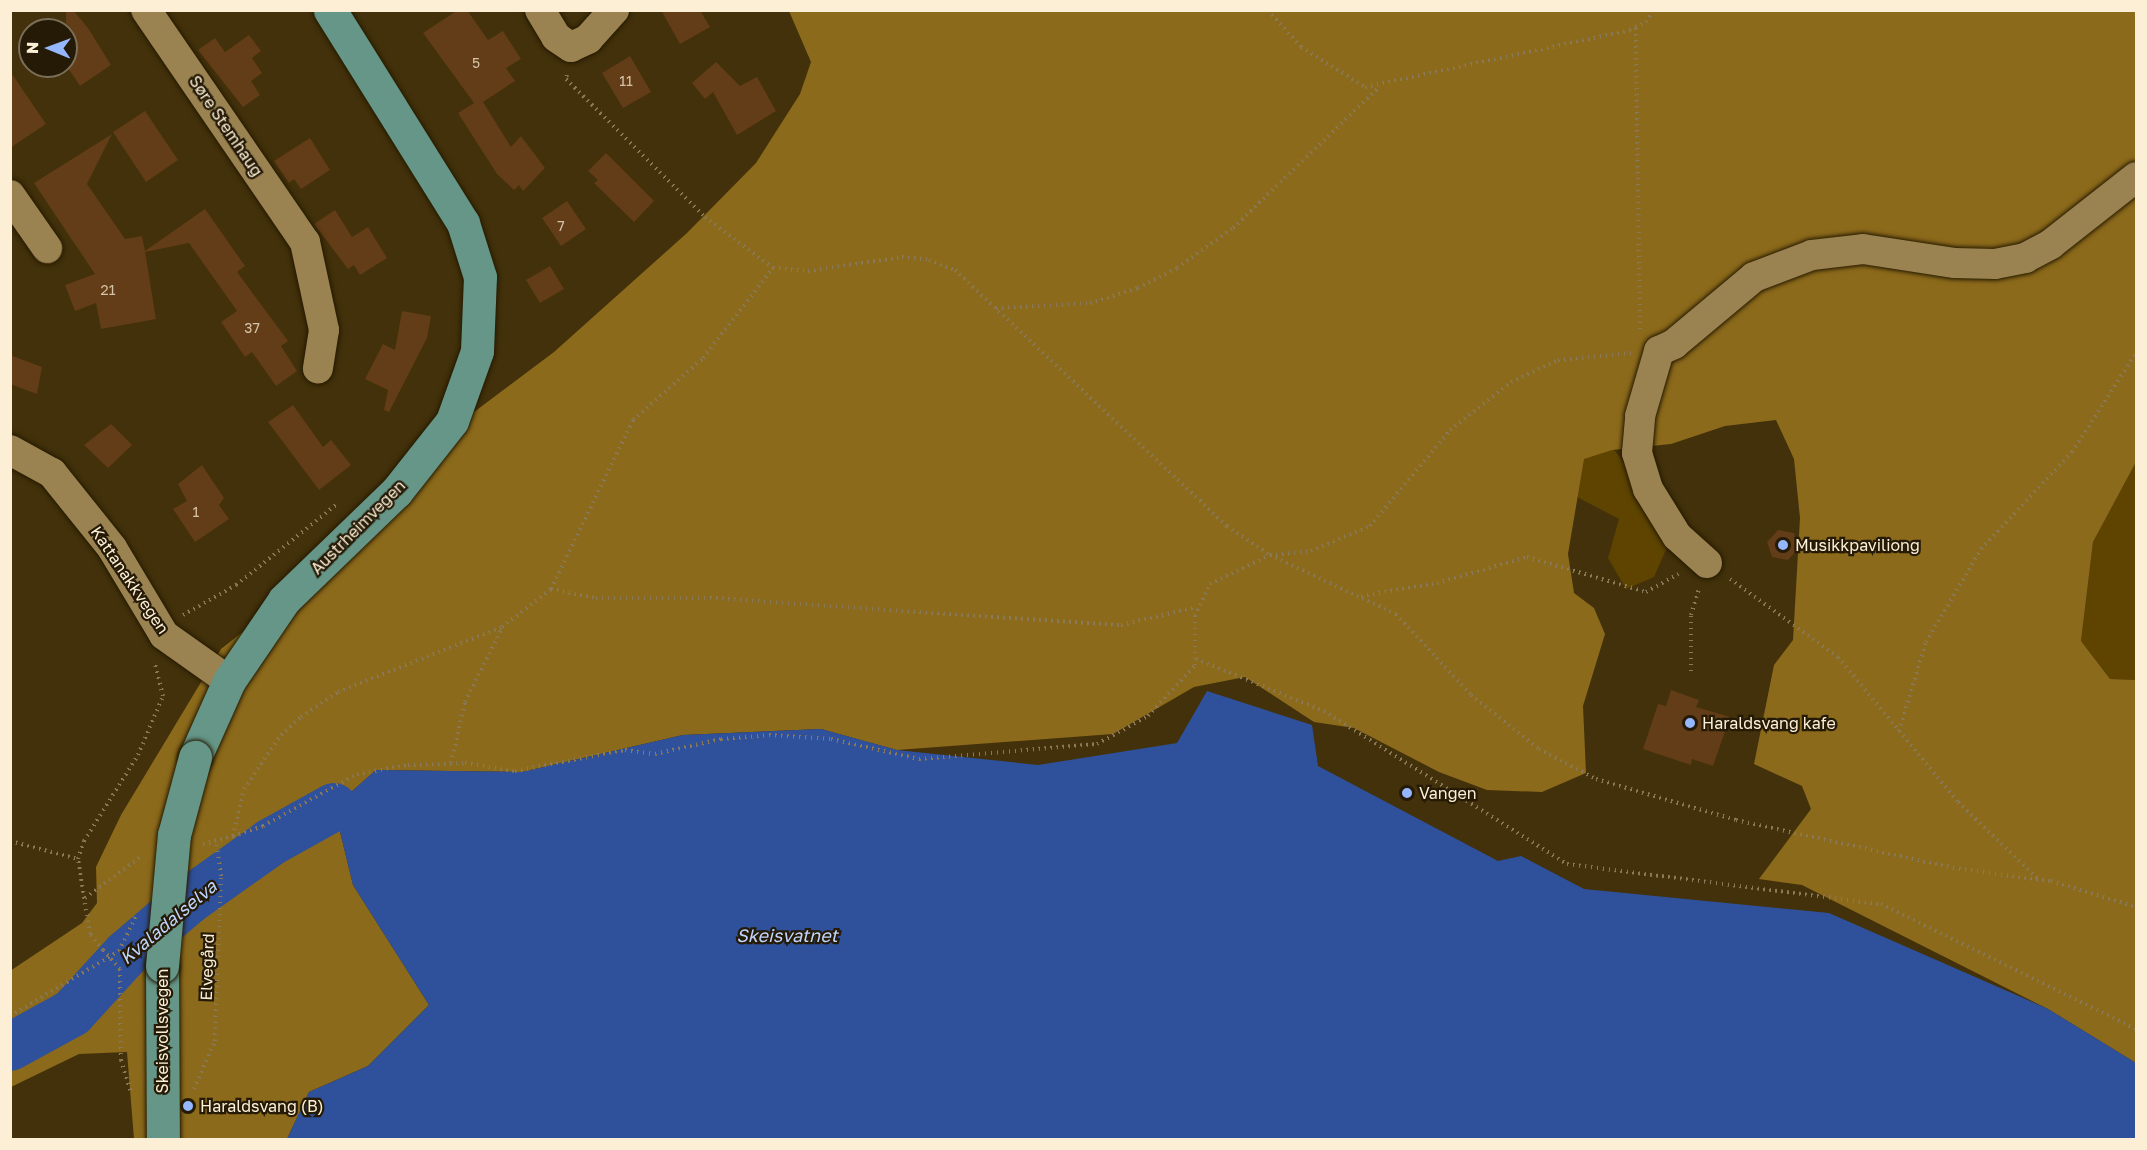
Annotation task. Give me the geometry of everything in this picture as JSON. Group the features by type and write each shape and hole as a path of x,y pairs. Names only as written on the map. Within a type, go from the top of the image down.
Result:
{"main road":[{"name":"Austrheimvegen","path":"229,681 284,600 396,492 452,421 477,351 480,277 463,223 330,10"},
{"name":"Skeisvollsvegen","path":"163,1140 162,966 172,847 195,757 229,681"}],"street":[{"name":"Søre Stemhaug","path":"146,10 305,242 324,330 318,369"},
{"path":"540,10 556,37 571,47 588,39 614,10"},
{"path":"1707,563 1677,536 1648,489 1637,453 1649,351 1674,344 1754,277 1812,255 1863,249 1955,263 1995,264 2025,258 2051,244 2136,177"},
{"path":"10,195 47,248"},
{"name":"Kattanakkvegen","path":"10,450 52,473 112,549 164,634 229,681"}],"path":[{"path":"1268,10 1301,47 1336,73 1354,84 1380,86 1636,28 1653,10"},
{"path":"233,836 270,822 357,774 451,763 515,771 624,750 655,754 722,739 770,735 831,739 919,759 1081,749 1118,736 1148,716 1196,660 1197,607 1210,584 1270,555 1311,551 1370,526 1450,430 1511,382 1558,360 1649,351 1636,28"},
{"path":"571,47 566,80 705,217 773,268 785,272 902,257 929,260 955,270 1227,526 1270,555 1360,596 1407,621 1456,682 1516,732 1616,788 1959,869 2077,886 2136,907"},
{"path":"996,308 1090,303 1138,288 1177,268 1233,228 1380,86"},
{"path":"233,836 244,789 281,735 301,717 338,692 502,627 551,589 633,420 703,358 773,268"},
{"path":"1899,732 1926,642 1981,549 2072,452 2136,353"},
{"path":"132,1095 121,1060 120,969 90,934 78,859 84,841 138,755 163,696 153,655 164,634 175,620 236,585 344,499"},
{"path":"1360,596 1437,583 1527,557 1646,592 1707,563"},
{"path":"1691,671 1691,615 1707,563"},
{"path":"1707,563 1838,657 1984,831 2039,880"},
{"path":"551,589 596,598 722,599 1121,626 1197,607"},
{"path":"451,763 465,702 502,627"},
{"path":"1196,660 1240,673 1324,711 1568,864 1881,904 2136,1029"},
{"name":"Elvegård","path":"194,1089 215,1041 221,876 216,841 233,836"},
{"path":"10,841 78,859"},
{"path":"86,898 139,856 148,855"},
{"path":"10,1016 119,951 138,912"}],"shaded area":[{"path":"789,11 2136,11 2136,462 2093,542 2081,641 2110,679 2136,680 2136,1063 2048,1009 1802,885 1759,879 1811,809 1802,786 1754,764 1774,665 1793,640 1800,518 1794,459 1776,420 1725,426 1671,444 1612,450 1584,459 1568,554 1574,593 1594,608 1605,634 1583,706 1586,773 1542,792 1487,790 1439,772 1354,728 1314,722 1245,677 1194,687 1113,734 897,750 821,729 683,735 522,772 376,770 334,807 353,885 429,1005 368,1066 309,1092 287,1139 134,1139 127,1052 79,1054 11,1087 10,971 82,923 97,903 96,867 121,815 221,649 283,600 454,427 554,352 687,233 756,163 800,94 811,62"},
{"path":"1587,434 1615,451 1633,474 1668,545 1654,577 1626,589 1608,558 1619,519 1558,487"},
{"path":"2136,462 2136,680 2110,679 2081,641 2093,542"}],"water":[{"name":"Skeisvatnet","path":"1207,691 1312,725 1318,766 1498,861 1521,856 1584,889 1829,913 2048,1009 2136,1063 2136,1139 287,1139 309,1092 368,1066 429,1005 353,885 334,807 376,770 522,772 683,735 821,729 897,750 1038,765 1177,743"}],"building":[{"path":"66,10 73,10 88,28 111,65 80,86 75,78 78,78 78,18 66,18"},
{"path":"458,10 467,10 488,40 503,31 521,59 506,68 515,81 483,102 511,147 521,136 545,168 523,191 519,185 514,190 497,174 458,113 474,103 423,33"},
{"path":"661,10 700,10 710,27 680,44"},
{"path":"249,35 261,51 252,58 262,73 251,81 260,95 243,107 198,50 215,38 225,52"},
{"path":"630,56 651,92 623,108 602,73"},
{"path":"716,62 740,86 757,77 776,111 737,135 713,92 705,99 692,83"},
{"path":"10,71 46,124 10,148"},
{"path":"145,111 178,160 146,182 113,132"},
{"path":"112,134 87,184 125,239 142,236 145,251 205,209 245,266 237,272 288,341 281,346 297,371 276,386 252,352 245,357 221,322 237,311 189,243 145,252 156,319 101,329 96,303 75,311 65,285 95,274 34,183"},
{"path":"310,138 330,170 301,189 294,179 289,183 274,161"},
{"path":"606,153 654,201 634,222 594,183 598,180 588,171"},
{"path":"567,201 586,229 561,246 542,218"},
{"path":"335,210 352,237 368,227 387,258 360,275 354,265 348,269 314,224"},
{"path":"550,266 564,289 540,303 526,280"},
{"path":"402,311 431,316 427,338 389,412 384,410 388,390 365,379 383,344 395,350"},
{"path":"10,355 42,367 37,394 10,384"},
{"path":"293,405 323,447 331,440 351,465 319,490 268,422"},
{"path":"111,424 132,445 108,468 84,445"},
{"path":"202,465 224,498 219,505 229,519 195,542 173,509 187,501 178,484"},
{"name":"Musikkpaviliong","path":"1778,530 1794,533 1799,548 1788,560 1772,557 1767,542"},
{"name":"Haraldsvang kafe","path":"1671,690 1699,700 1696,707 1730,717 1713,766 1692,759 1691,765 1643,749 1658,704 1666,706"}],"waterway":[{"name":"Kvaladalselva","path":"10,1047 72,1013 126,954 188,901 271,842 334,807"}],"place":[{"name":"Musikkpaviliong","path":"1783,545"},
{"name":"Haraldsvang kafe","path":"1690,723"},
{"name":"Vangen","path":"1407,793"},
{"name":"Haraldsvang (B)","path":"188,1106"}]}
